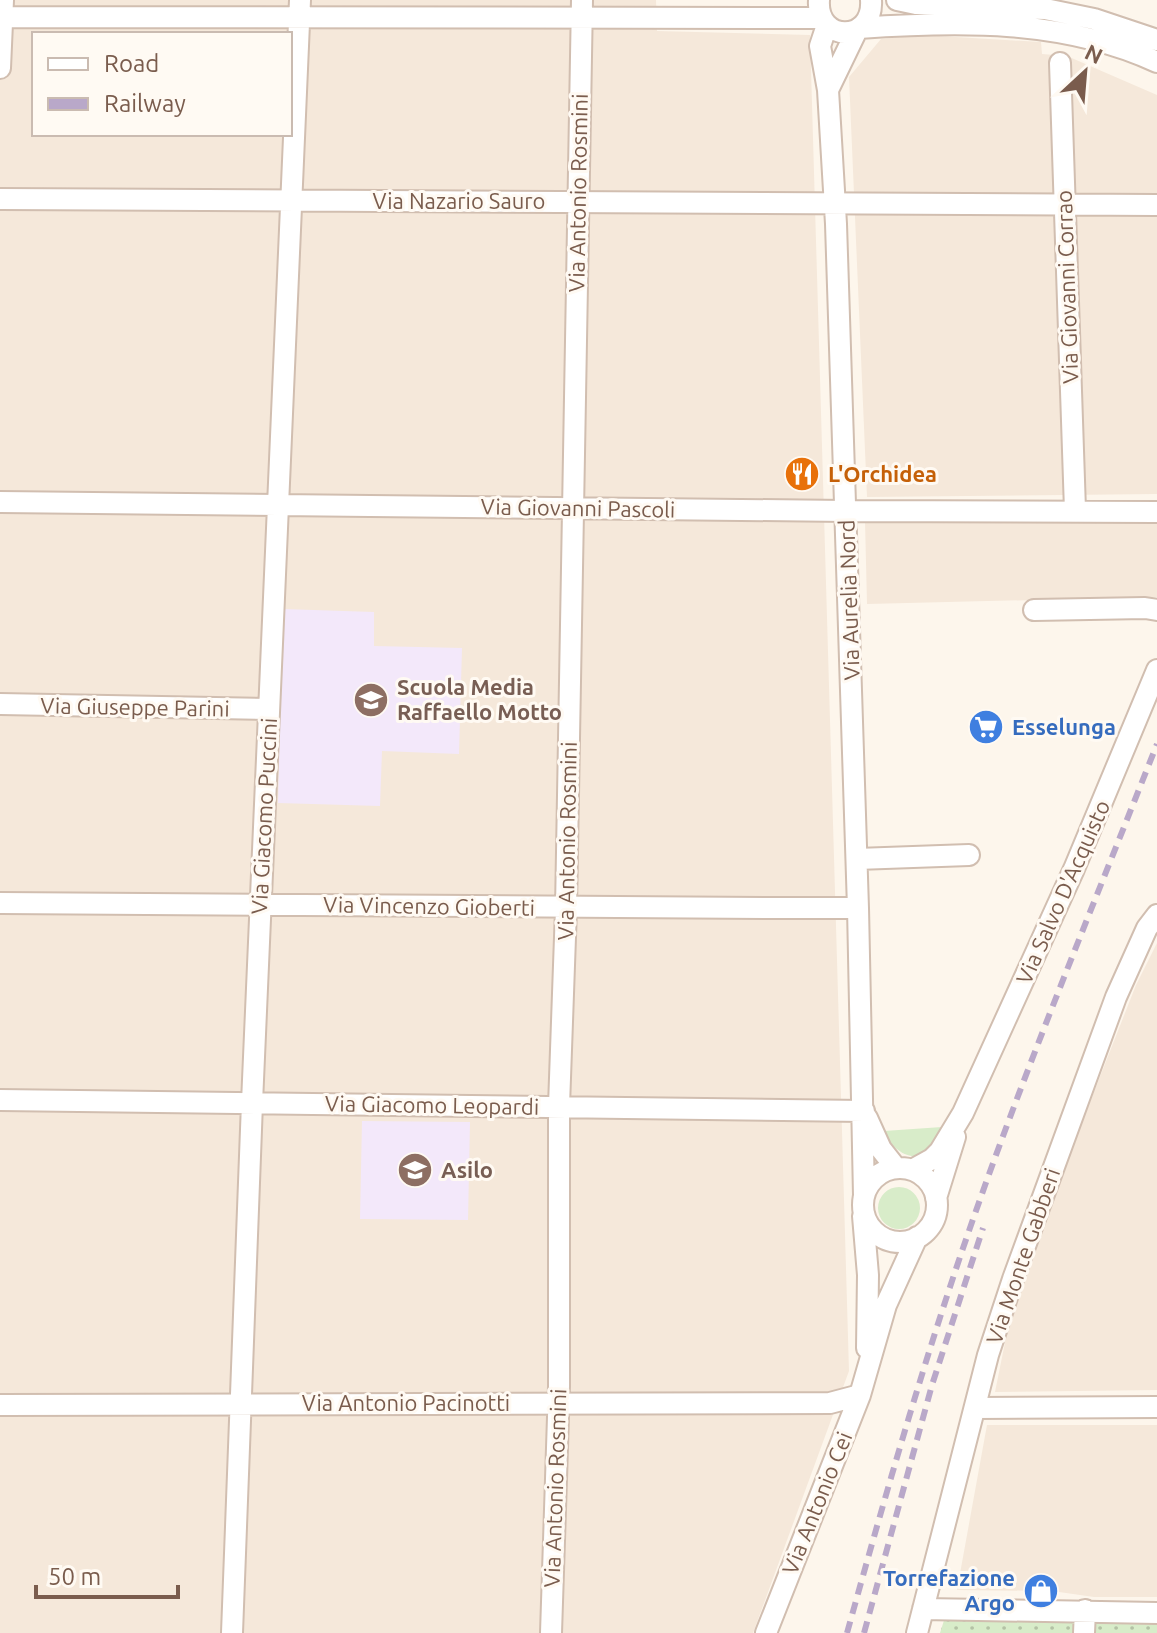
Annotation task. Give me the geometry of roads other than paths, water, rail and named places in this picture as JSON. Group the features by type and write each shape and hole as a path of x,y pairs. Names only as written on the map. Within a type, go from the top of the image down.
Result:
{"street":[{"name":"Via Aurelia Nord","path":"828,90 858,29 869,18 871,0"},
{"path":"897,0 916,4 1045,9 1094,19 1157,40"},
{"path":"0,68 2,11 300,9 582,8 822,14 841,32 944,25 1032,28 1109,44 1157,62"},
{"name":"Via Antonio Rosmini","path":"551,1633 558,1402 559,1106 566,909 582,8"},
{"name":"Via Giacomo Puccini","path":"232,1633 260,903 300,9"},
{"name":"Via Aurelia Nord","path":"822,14 820,46 828,90 835,204 846,511 864,1111 863,1202"},
{"name":"Via Giovanni Corrao","path":"1060,63 1075,510"},
{"name":"Via Nazario Sauro","path":"0,199 1157,205"},
{"name":"Via Giovanni Pascoli","path":"0,502 1157,512"},
{"path":"1034,610 1157,610"},
{"name":"Via Salvo D'Acquisto","path":"904,1169 932,1159 963,1113 1074,869 1157,670"},
{"name":"Via Giuseppe Parini","path":"0,704 269,709"},
{"path":"857,859 969,855"},
{"name":"Via Vincenzo Gioberti","path":"0,903 260,903 566,909 858,908"},
{"name":"Via Monte Gabberi","path":"923,1609 1008,1294 1122,983 1147,928 1157,915"},
{"name":"Via Giacomo Leopardi","path":"0,1100 864,1111"},
{"name":"Via Aurelia Nord","path":"864,1111 881,1149 904,1169"},
{"name":"Via Salvo D'Acquisto","path":"936,1198 963,1113"},
{"path":"904,1169 928,1181 936,1198 933,1221 917,1237 897,1242 878,1235 870,1227 863,1202 875,1177 904,1169"},
{"name":"Via Antonio Cei","path":"863,1202 868,1275 867,1373"},
{"name":"Via Antonio Cei","path":"766,1633 860,1395 886,1305 917,1237"},
{"name":"Via Antonio Pacinotti","path":"0,1405 830,1403 860,1395"},
{"path":"975,1408 1157,1407"},
{"path":"917,1633 923,1609 1157,1613"},
{"path":"1084,1633 1085,1610"}],"railway":[{"path":"847,1633 915,1397 983,1192 1157,744"},
{"path":"864,1633 932,1385 983,1228"}],"place":[{"name":"L'Orchidea","path":"802,474"},
{"name":"Scuola Media Raffaello Motto","path":"371,700"},
{"name":"Esselunga","path":"986,727"},
{"name":"Asilo","path":"415,1170"},
{"name":"Torrefazione Argo","path":"1041,1591"}]}
